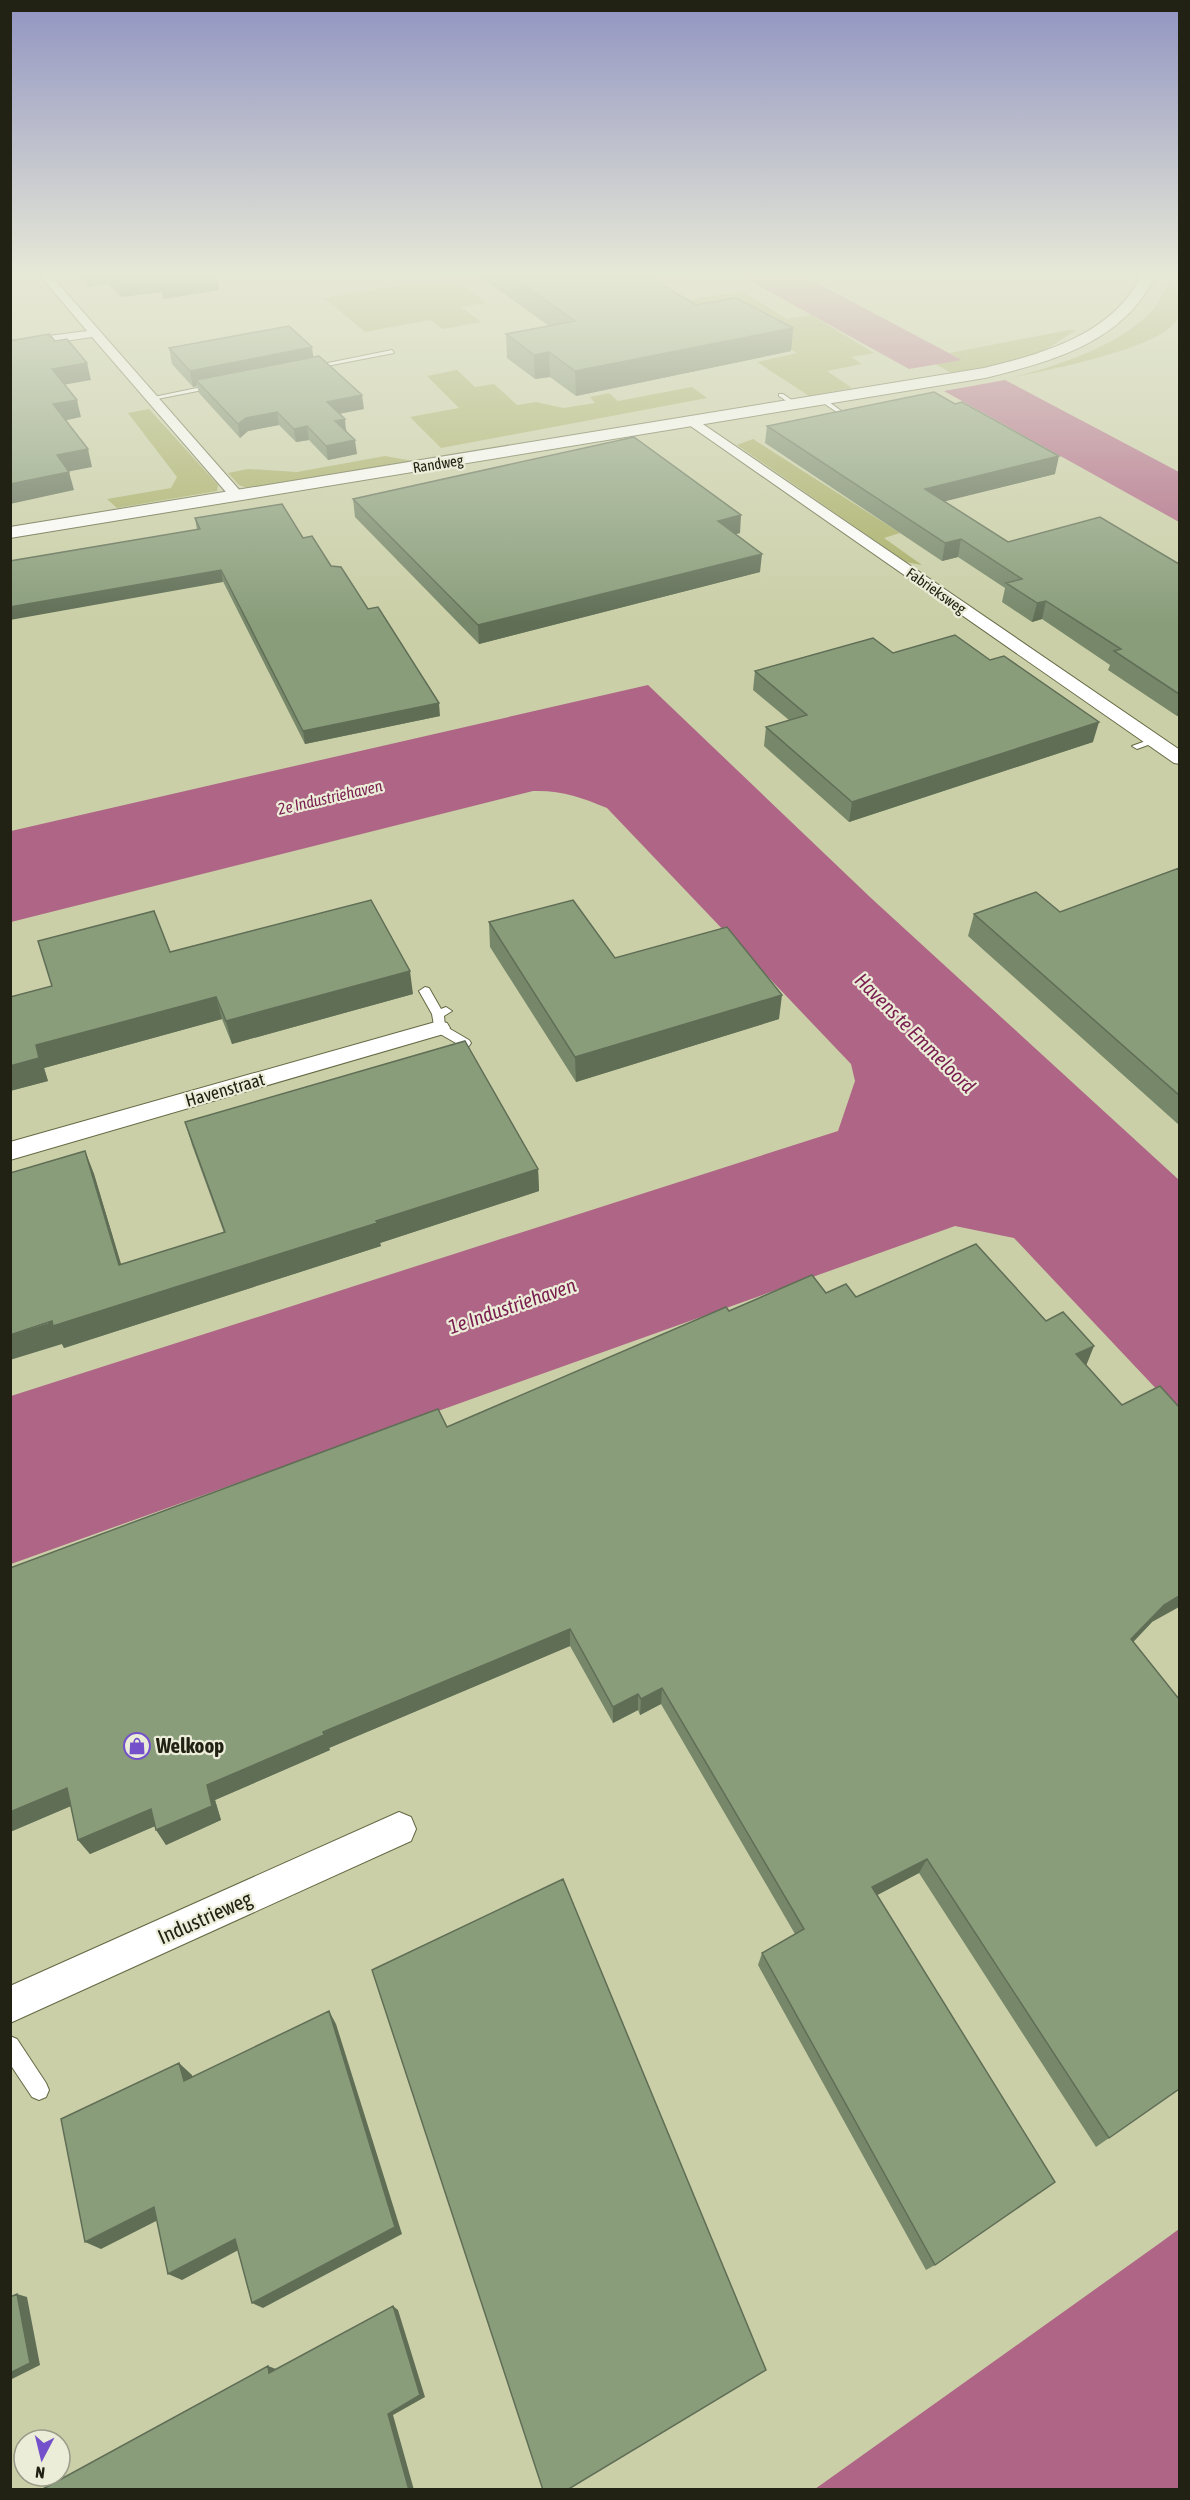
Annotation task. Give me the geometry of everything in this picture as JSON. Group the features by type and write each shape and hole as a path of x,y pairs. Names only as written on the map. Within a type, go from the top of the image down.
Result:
{"street":[{"path":"144,389 237,496"},
{"name":"Randweg","path":"10,533 895,389"},
{"name":"Fabrieksweg","path":"694,422 1179,759"},
{"name":"Havenstraat","path":"10,1151 441,1018"},
{"name":"Industrieweg","path":"10,2005 399,1830"}],"lane":[{"path":"152,398 200,389"},
{"path":"781,394 796,405"},
{"path":"824,401 840,412"},
{"path":"1137,746 1154,741"},
{"path":"425,991 441,1018 465,1043"},
{"path":"11,2048 39,2090"}],"green space":[{"path":"440,389 499,389 517,405 536,402 563,408 595,403 590,397 609,393 618,401 694,389 707,398 441,448 410,417 459,408"},
{"path":"798,389 848,389 809,396"},
{"path":"149,409 218,485 217,491 117,508 107,499 171,488 177,477 128,413"},
{"path":"753,439 900,533 884,538 922,565 906,562 737,445"},
{"path":"385,456 418,462 247,488 239,485 228,473 248,469 297,472"}],"water":[{"path":"957,389 1021,389 1179,472 1179,522 944,391"},
{"path":"648,685 871,898 1179,1180 1179,1413 1014,1238 955,1226 11,1564 11,1396 838,1131 855,1081 851,1064 607,808 580,798 562,793 533,791 11,922 11,831"},
{"path":"1179,2229 1179,2489 815,2489 1160,2243"}],"building":[{"path":"10,389 68,389 77,400 53,404 88,449 57,455 69,472 10,484"},
{"path":"204,389 355,389 362,395 327,402 345,419 335,421 355,440 326,446 307,426 294,429 277,412 246,418 238,424"},
{"path":"934,392 955,404 962,402 1059,456 925,489 1008,542 1100,517 1179,564 1179,694 1114,651 1121,649 1046,601 1037,603 1006,583 1022,579 961,539 945,543 767,426"},
{"path":"634,437 741,515 718,521 762,554 478,625 353,499"},
{"path":"282,504 303,538 312,536 331,566 341,567 368,609 378,607 439,703 303,731 221,570 10,607 10,561 200,529 195,518"},
{"path":"955,635 990,660 1004,656 1099,722 852,802 766,727 807,715 755,671 873,638 893,653"},
{"path":"1179,868 1179,1095 974,914 1036,892 1060,912"},
{"path":"371,900 410,971 226,1021 216,997 36,1045 39,1058 10,1066 10,997 52,986 38,941 154,911 170,952"},
{"path":"573,900 615,958 727,927 782,995 575,1057 489,922"},
{"path":"465,1041 538,1169 53,1326 52,1321 10,1335 10,1173 85,1151 119,1265 225,1232 185,1122"},
{"path":"976,1244 1046,1321 1063,1312 1094,1346 1076,1354 1122,1405 1160,1386 1179,1407 1179,1596 1164,1605 1131,1639 1179,1699 1179,2089 1109,2138 927,1859 872,1887 1055,2182 935,2265 762,1953 804,1929 662,1688 641,1699 638,1694 613,1707 570,1629 323,1732 324,1735 207,1785 212,1806 156,1830 151,1809 78,1840 67,1788 10,1812 10,1568 438,1409 447,1427 726,1307 729,1311 812,1275 826,1293 846,1284 856,1297"},
{"path":"563,1879 766,2370 567,2490 543,2490 372,1970"},
{"path":"329,2011 395,2227 252,2303 235,2239 168,2274 154,2207 85,2242 61,2119 179,2063 184,2081"},
{"path":"17,2294 30,2363 10,2373 10,2297"},
{"path":"393,2306 420,2395 388,2414 409,2490 41,2490 72,2488 72,2473 268,2366 269,2373"}],"place":[{"name":"Welkoop","path":"137,1746"}],"water label":[{"name":"2e Industriehaven","path":"330,797"},
{"name":"Havens te Emmeloord","path":"915,1033"},
{"name":"1e Industriehaven","path":"512,1306"}]}
